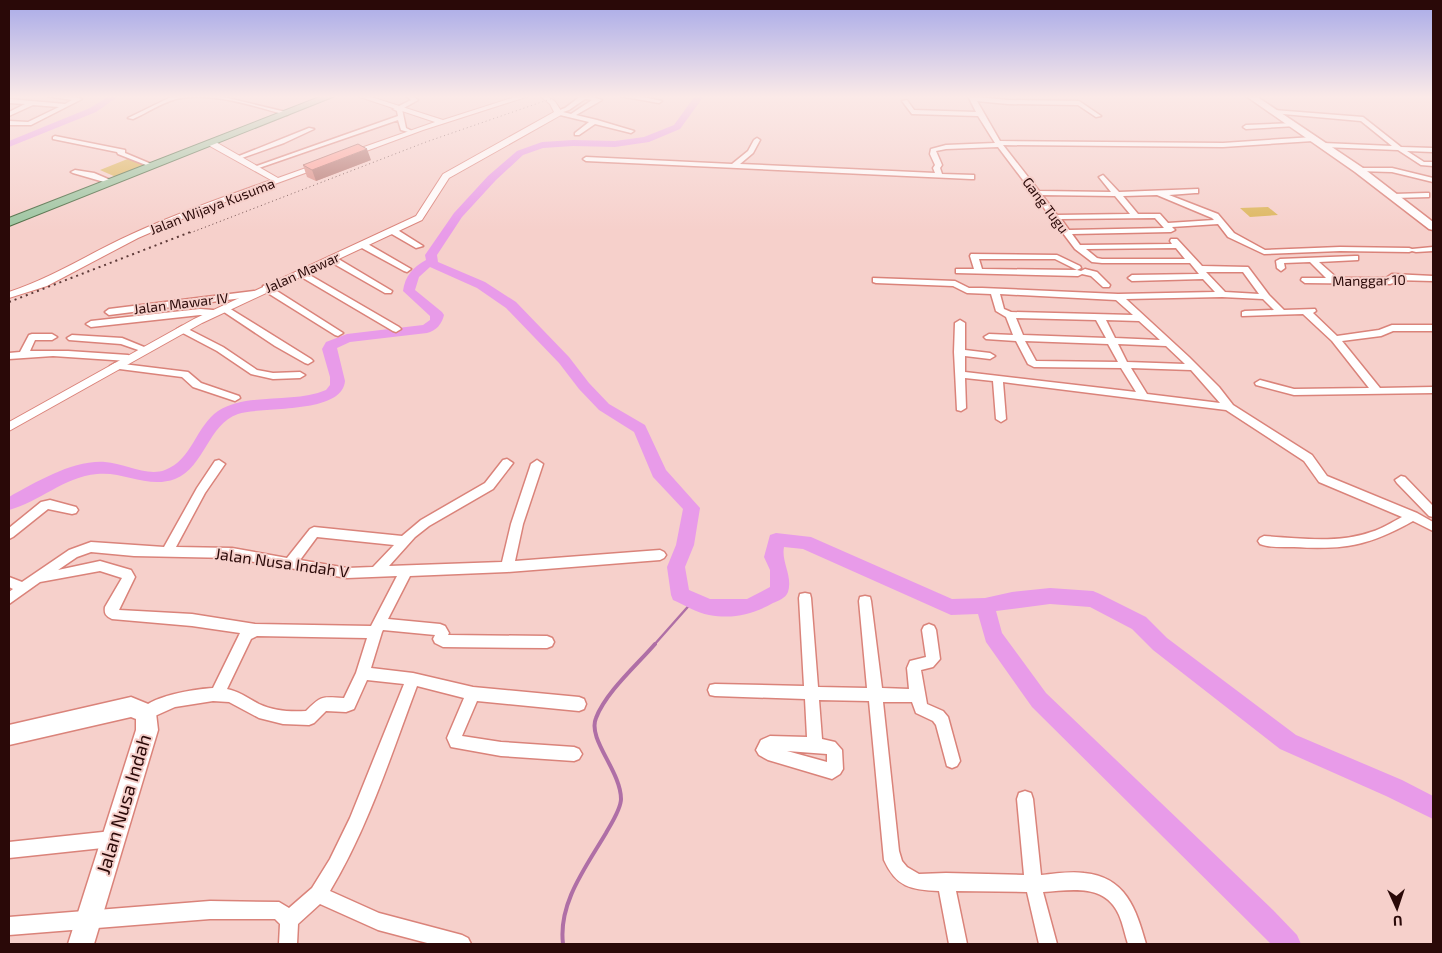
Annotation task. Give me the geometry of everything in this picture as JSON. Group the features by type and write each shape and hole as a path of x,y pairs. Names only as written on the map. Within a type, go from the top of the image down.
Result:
{"main road":[{"path":"9,222 217,140"},
{"path":"1315,140 1359,170 1433,227"},
{"name":"Jalan Nusa Indah","path":"9,735 131,707 146,713 148,730 112,839 81,944"}],"street":[{"path":"68,140 123,151 120,153 153,166"},
{"path":"236,158 285,140"},
{"path":"254,168 325,140"},
{"name":"Jalan Wijaya Kusuma","path":"9,295 43,284 135,236 195,210 388,140"},
{"name":"Jalan Mawar","path":"9,426 144,349 213,313 419,218 425,212 434,192 446,176 509,140"},
{"path":"734,166 751,152 757,140"},
{"name":"Gang Tugu","path":"997,140 1078,247 1097,260"},
{"path":"939,175 936,168 940,165 933,154 934,150 946,147 999,144 1223,145 1291,140"},
{"path":"1390,140 1414,160 1431,165"},
{"path":"211,143 276,180"},
{"path":"1323,145 1433,150"},
{"path":"586,159 971,177"},
{"path":"1359,170 1392,170 1433,180"},
{"path":"75,172 111,182"},
{"path":"1103,177 1136,216"},
{"path":"1038,193 1117,194 1195,191"},
{"path":"1158,193 1215,216 1234,237 1266,252 1340,249 1433,249"},
{"path":"1394,196 1426,195"},
{"path":"1056,217 1158,216 1178,246 1204,272 1222,294"},
{"path":"1067,232 1120,232 1221,222"},
{"path":"393,231 419,246"},
{"path":"1120,232 1147,261"},
{"path":"363,245 407,269"},
{"path":"1078,247 1178,246"},
{"path":"979,271 974,256 1057,257 1080,270 1094,274 1106,285"},
{"path":"332,258 388,292"},
{"path":"1281,268 1280,261 1355,258"},
{"path":"959,271 1080,270 1097,260 1192,260"},
{"path":"1312,260 1335,281"},
{"path":"1118,261 1145,294"},
{"path":"1132,278 1245,269 1268,296 1266,296 1282,312"},
{"path":"301,273 396,329"},
{"name":"Manggar 10","path":"1305,280 1390,281 1390,278 1433,279"},
{"path":"876,280 946,283 955,284 967,290 995,292 1125,296 1145,294 1222,294 1266,296"},
{"path":"266,288 338,333"},
{"path":"995,292 1000,310 1010,315 1140,318"},
{"name":"Jalan Mawar IV","path":"109,312 254,294"},
{"path":"1125,296 1140,318 1194,367 1229,406 1308,458 1323,478 1433,527"},
{"path":"224,308 308,362"},
{"path":"91,324 200,312 213,313"},
{"path":"1246,314 1311,312 1377,391"},
{"path":"1010,315 1031,362 1037,364 1194,367"},
{"path":"1100,318 1110,341 1144,397"},
{"path":"960,323 961,408"},
{"path":"1335,339 1382,334 1392,328 1433,328"},
{"path":"182,329 220,349 254,372 272,376 300,375"},
{"path":"24,353 32,337 52,337"},
{"path":"989,337 1168,342"},
{"path":"72,338 122,341 144,349"},
{"path":"959,352 990,356"},
{"path":"9,356 24,353 128,358"},
{"path":"115,366 185,374 197,385 236,398"},
{"path":"960,374 1229,406"},
{"path":"998,378 1001,419"},
{"path":"1260,383 1294,392 1432,391"},
{"path":"375,573 411,534 425,523 489,486 506,463"},
{"path":"168,551 201,491 220,464"},
{"path":"507,567 517,524 537,464"},
{"path":"1401,480 1433,513"},
{"path":"9,534 45,505 50,504 72,510"},
{"path":"1264,541 1299,543 1366,539 1411,517"},
{"path":"291,562 314,532 405,541"},
{"name":"Jalan Nusa Indah V","path":"9,599 70,555 86,547 134,551 232,553 341,572 375,573 507,567 660,555"},
{"path":"38,578 100,566 128,575 112,607 111,612 117,614 192,620 255,630 377,628 440,630 442,632 440,639 443,641 547,642"},
{"path":"146,713 157,705 218,693 231,696 250,707 270,715 309,718 323,704 346,706 352,701 363,674 377,628 406,572"},
{"path":"9,582 24,588"},
{"path":"805,598 815,745"},
{"path":"864,601 889,822 891,858 898,870 906,879 920,882 1032,884 1083,881 1102,885 1115,895 1125,908 1137,944"},
{"path":"218,693 246,634 255,630"},
{"path":"929,630 933,659 928,663 916,665 914,668 917,696 921,708 938,716 943,722 952,761"},
{"path":"363,674 412,679 474,694 579,704"},
{"path":"288,921 318,894 336,866 356,823 412,679"},
{"path":"715,690 917,696"},
{"path":"474,694 454,738 456,742 501,749 574,754"},
{"path":"1025,798 1032,884 1048,944"},
{"path":"9,850 112,839"},
{"path":"946,881 957,944"},
{"path":"318,894 378,922 462,944"},
{"path":"9,926 210,910 266,910 279,911 288,921 291,936 288,944"}],"shaded area":[{"path":"130,158 147,165 116,177 100,170"},
{"path":"1268,207 1278,215 1250,217 1240,208"}],"building":[{"path":"358,144 367,149 312,170 303,165"}],"waterway":[{"path":"9,144 18,140"},
{"path":"642,140 615,144 573,143 542,145 520,153 492,178 458,215 431,255 432,264 481,285 511,305 564,360 584,386 604,407 640,429 659,473 692,508 685,545 676,567 680,595 709,607 749,607 779,591 779,570 773,557 776,540 805,542 951,607 985,606"},
{"path":"9,504 75,473 96,468 115,469 153,477 171,474 187,463 210,429 223,415 234,410 304,401 320,398 331,393 337,385 336,372 329,349 331,345 347,338 427,329 436,321 437,315 409,291 411,281 416,273 431,262"},
{"path":"985,606 1012,600 1050,596 1093,599 1139,623 1160,644 1288,742 1394,788 1433,808"},
{"path":"654,645 693,601"},
{"path":"985,606 993,636 1039,700 1288,944"},
{"path":"563,944 565,914 569,900 582,872 606,833 621,803 620,788 616,777 596,736 594,726 596,718 614,689 655,644"}],"railway":[{"path":"190,233 430,140"},
{"path":"9,302 193,231"}]}
